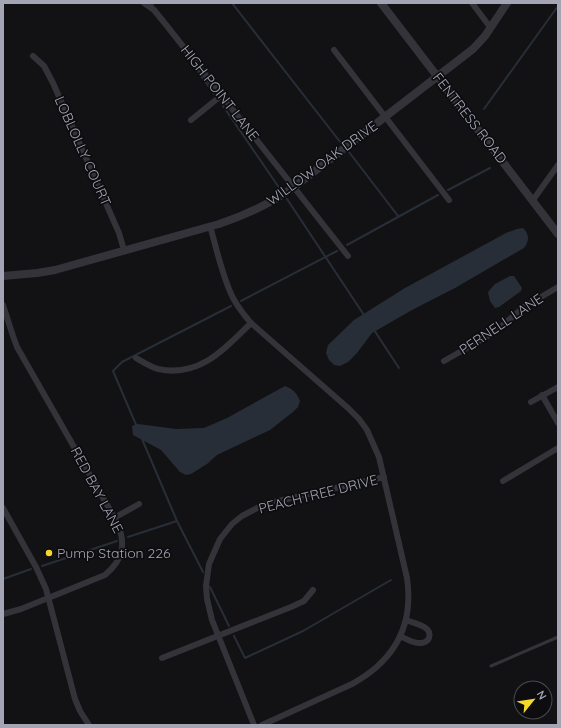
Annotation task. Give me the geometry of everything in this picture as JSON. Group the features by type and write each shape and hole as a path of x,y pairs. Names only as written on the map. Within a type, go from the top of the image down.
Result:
{"street":[{"name":"HIGH POINT LANE","path":"144,3 154,10 348,256"},
{"name":"FENTRESS ROAD","path":"381,3 558,234"},
{"path":"472,3 490,27"},
{"name":"WILLOW OAK DRIVE","path":"3,276 55,270 210,226 254,211 294,187 474,49 485,36 506,3"},
{"path":"334,50 449,200"},
{"name":"LOBLOLLY COURT","path":"33,56 47,71 54,83 119,234 124,250"},
{"path":"191,120 222,96"},
{"path":"533,200 558,165"},
{"path":"210,226 228,286 238,307 251,323 348,408 359,419 373,441 384,477 407,578 409,601 406,620 397,643 378,667 365,677 352,684 262,725"},
{"name":"PERNELL LANE","path":"444,361 495,332 524,307 558,287"},
{"name":"RED BAY LANE","path":"3,305 17,347 114,518 121,532 122,546 118,561 113,569 105,575 3,614"},
{"path":"136,358 158,369 182,370 197,366 216,356 251,323"},
{"path":"531,402 558,387"},
{"path":"542,395 558,423"},
{"path":"503,481 558,448"},
{"name":"PEACHTREE DRIVE","path":"254,725 218,636 207,600 207,574 213,553 220,539 232,524 242,516 265,504 384,477"},
{"path":"114,518 139,504"},
{"path":"3,508 36,567 46,589 75,699 89,725"},
{"path":"162,658 298,604 304,601 313,590"},
{"path":"400,636 420,644 425,643 429,638 429,633 426,628 406,620"}],"lane":[{"path":"491,666 558,637"}],"shaded area":[{"path":"523,228 527,233 528,238 524,248 455,288 372,333 348,362 340,366 334,365 329,360 326,353 328,345 354,320 405,288 506,233"},
{"path":"510,276 514,276 522,288 521,291 499,307 495,308 490,301 488,292 495,284"},
{"path":"285,386 290,388 298,396 300,401 298,407 293,412 270,430 217,455 207,464 191,474 186,475 180,472 161,450 133,435 132,426 138,424 176,429 204,428 227,418"}],"waterway":[{"path":"232,3 341,143"},
{"path":"484,109 558,6"},
{"path":"194,66 214,94"},
{"path":"221,103 280,189"},
{"path":"349,152 398,216"},
{"path":"448,190 490,168"},
{"path":"347,245 438,195"},
{"path":"287,199 364,315"},
{"path":"241,301 337,251"},
{"path":"137,427 113,371 122,362 231,306"},
{"path":"374,330 399,368"},
{"path":"142,439 177,521 203,572"},
{"path":"128,537 177,521"},
{"path":"42,566 117,541"},
{"path":"3,579 31,569"},
{"path":"234,636 245,658 303,631 391,580"},
{"path":"210,587 229,626"}],"place":[{"name":"Pump Station 226","path":"49,553"}]}
